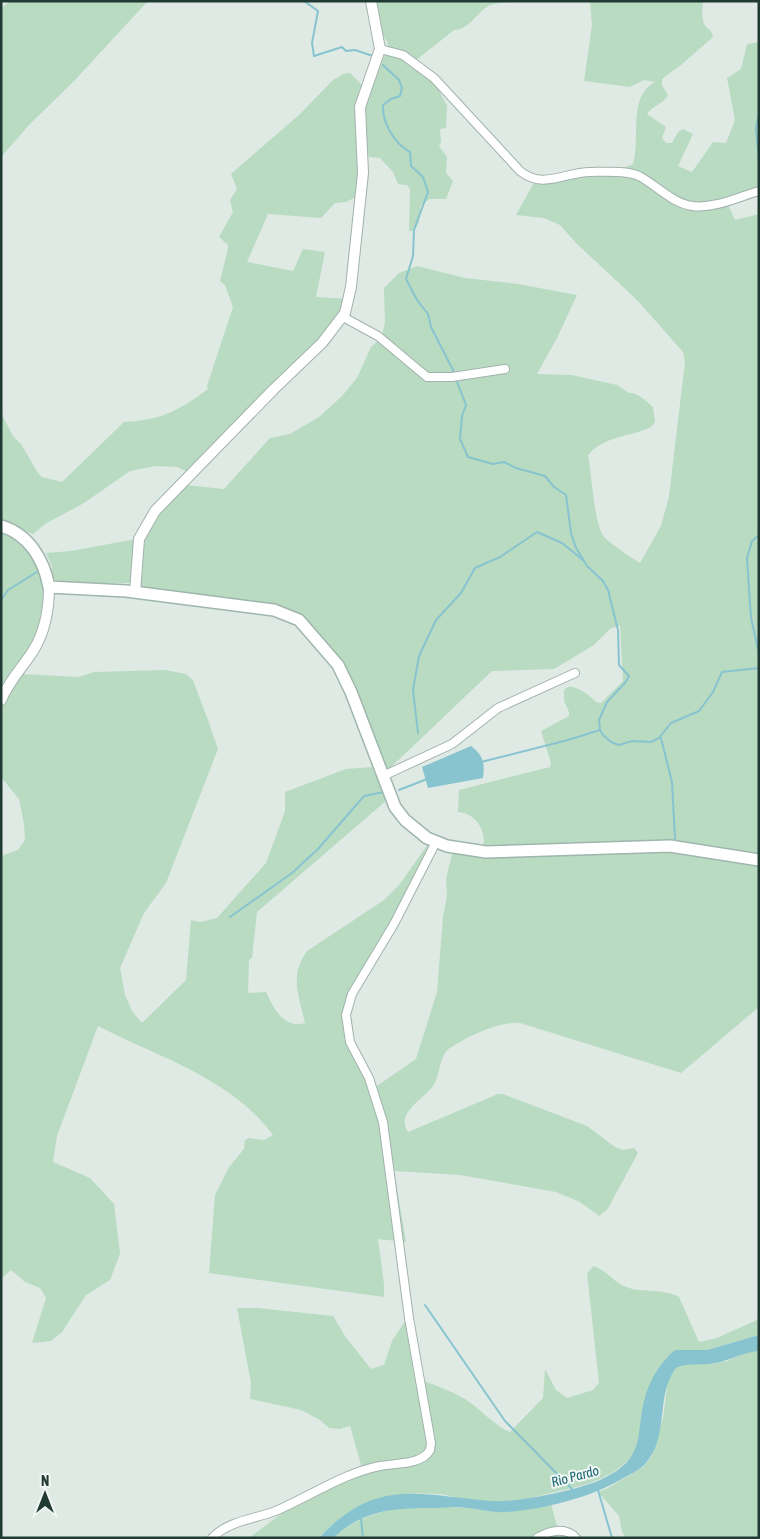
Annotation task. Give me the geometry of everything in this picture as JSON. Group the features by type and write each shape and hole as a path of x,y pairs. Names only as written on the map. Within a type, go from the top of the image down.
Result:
{"main road":[{"path":"1,526 17,533 32,547 46,572 48,587 135,592 274,610 299,620 315,637 344,675 389,791 405,820 420,833 436,842 447,846 500,852 670,846 759,860"}],"street":[{"path":"135,592 139,539 155,511 267,395 322,344 343,317 352,287 363,173 360,108 380,49 371,1"},
{"path":"380,49 403,55 434,78 520,171 530,178 549,180 590,172 630,174 639,176 678,201 695,206 726,202 759,191"},
{"path":"343,317 378,336 423,374 431,378 452,378 505,369"},
{"path":"1,700 9,683 34,650 41,636 46,621 48,587"},
{"path":"383,776 452,744 498,708 576,673"},
{"path":"212,1538 226,1527 277,1510 352,1475 373,1468 418,1459 430,1450 431,1443 410,1327 383,1122 369,1078 350,1042 346,1015 352,994 394,924 436,842"},
{"path":"536,1538 550,1532 560,1531 569,1532 576,1538"}],"green space":[{"path":"10,1 148,1 74,81 29,125 1,157 1,8"},
{"path":"375,1 510,1 490,5 469,24 454,30 415,61 435,83 447,106 446,128 440,129 441,142 439,146 447,157 446,173 453,181 446,199 430,199 421,205 419,222 414,231 409,231 410,189 407,185 398,184 393,172 380,158 369,157 368,153 364,124 366,103 388,47 387,41 382,35"},
{"path":"590,1 703,1 703,22 711,31 713,37 662,79 662,85 668,95 647,114 666,127 662,138 666,143 672,143 678,132 683,129 693,134 678,166 692,172 713,142 726,143 735,120 727,78 741,69 747,44 759,42 759,190 729,201 729,207 735,220 759,214 759,1007 681,1073 520,1023 503,1024 484,1030 446,1051 441,1061 436,1082 412,1107 405,1119 408,1132 498,1094 503,1094 587,1126 615,1147 623,1150 634,1148 638,1153 607,1210 599,1216 580,1202 556,1192 460,1175 394,1171 406,1242 378,1239 384,1297 209,1273 215,1195 229,1167 244,1149 245,1140 249,1138 264,1140 273,1135 256,1115 215,1084 169,1059 98,1026 57,1136 53,1162 90,1178 114,1204 120,1254 110,1280 86,1295 62,1332 51,1341 32,1343 46,1298 40,1288 25,1282 11,1270 1,1279 1,856 18,850 25,840 19,799 1,777 1,708 21,674 79,677 94,672 165,670 186,674 193,680 209,723 218,749 166,883 144,913 120,968 125,995 132,1011 142,1023 186,980 191,920 201,922 217,918 266,863 285,811 285,792 346,769 372,767 387,800 257,912 252,958 249,960 248,993 266,992 276,1011 286,1020 291,1023 305,1023 298,995 297,977 298,969 307,951 384,900 399,885 428,844 431,845 404,904 350,992 346,1029 374,1088 416,1059 437,992 443,917 447,896 446,879 454,846 482,849 484,843 482,830 475,819 458,812 459,790 550,767 551,763 541,731 569,716 564,691 571,687 577,688 596,702 601,703 623,681 620,626 611,628 594,645 554,669 492,671 389,769 386,768 336,664 293,617 137,588 142,573 145,537 153,521 165,505 185,485 224,489 270,438 290,434 319,417 342,396 357,378 371,347 381,338 385,323 384,288 399,273 417,266 465,278 518,284 577,295 558,336 537,374 572,375 617,385 629,393 639,395 653,407 655,422 651,427 608,441 593,450 588,456 598,524 601,532 613,545 640,563 661,526 669,496 685,362 683,352 638,301 577,244 560,225 544,218 516,215 536,179 621,169 633,164 638,107 646,89 655,82 644,80 630,87 584,81 592,25"},
{"path":"350,73 361,84 362,90 362,145 356,197 346,202 335,203 321,218 268,214 247,262 293,271 303,249 325,252 316,297 349,299 331,327 186,471 177,467 156,466 130,471 84,503 45,524 33,534 1,523 1,413 13,436 21,444 38,473 42,477 62,482 124,422 149,419 169,413 208,389 207,386 233,307 225,285 220,281 228,245 219,237 233,212 230,200 237,189 231,174 300,114 333,80 343,74"},
{"path":"1,531 26,545 46,584 38,630 28,653 1,686"},
{"path":"136,539 132,581 130,583 69,584 52,579 52,566 46,553 71,551"},
{"path":"594,1266 620,1284 630,1288 665,1292 679,1297 699,1342 717,1338 759,1319 759,1335 707,1350 675,1350 634,1454 619,1468 593,1482 534,1497 504,1502 472,1501 440,1494 421,1493 388,1496 359,1506 332,1525 319,1538 249,1538 301,1499 362,1468 350,1426 340,1429 329,1428 320,1420 301,1410 250,1399 251,1383 237,1308 258,1308 333,1316 345,1336 371,1369 384,1365 392,1341 407,1318 421,1380 465,1399 510,1432 543,1398 545,1369 556,1390 567,1398 593,1390 599,1383 587,1273"},
{"path":"759,1351 759,1538 626,1538 622,1532 619,1516 598,1492 643,1467 652,1456 663,1418 668,1380 676,1368 687,1364 713,1364 727,1361 746,1352"},
{"path":"551,1503 558,1530 540,1538 333,1538 347,1527 362,1519 395,1509 429,1506 506,1512 529,1509"}],"water":[{"path":"471,746 482,760 484,768 483,778 428,788 422,767"},
{"path":"759,1335 759,1351 716,1363 685,1365 676,1368 666,1391 660,1429 653,1453 640,1469 595,1492 565,1502 520,1511 497,1512 454,1507 381,1512 357,1521 333,1538 319,1538 340,1519 360,1506 379,1498 399,1494 420,1494 491,1501 515,1500 564,1491 602,1479 617,1471 633,1453 637,1443 648,1388 661,1364 670,1354 675,1350 707,1350"}],"waterway":[{"path":"304,1 318,11 312,43 314,56 342,47 346,51 355,50 373,56"},
{"path":"383,65 399,80 402,88 400,96 391,99 383,105 387,126 399,144 410,152 411,166 423,177 428,192 414,230 413,256 406,279 417,300 428,314 431,327 455,374"},
{"path":"759,114 756,128 759,162"},
{"path":"456,379 466,405 462,416 460,439 468,457 493,464 504,462 516,468 545,476 554,487 566,495 571,533 576,548 587,566 603,581 608,590 618,630 619,665 629,676 607,702 599,720 600,730 603,735 611,742 619,745 632,741 651,742 659,738 671,723 699,711 713,692 722,672 759,668"},
{"path":"418,733 413,690 419,656 436,620 461,593 475,568 500,557 537,532 562,543 583,560"},
{"path":"759,535 752,541 747,558 751,618 759,653"},
{"path":"1,600 8,590 37,572"},
{"path":"481,762 600,730"},
{"path":"661,738 672,782 675,839"},
{"path":"399,790 427,779"},
{"path":"230,917 292,873 318,849 364,796 384,792"},
{"name":"Rio Pardo","path":"425,1305 505,1421 573,1490"},
{"path":"598,1490 612,1538"},
{"path":"361,1518 363,1538"}]}
